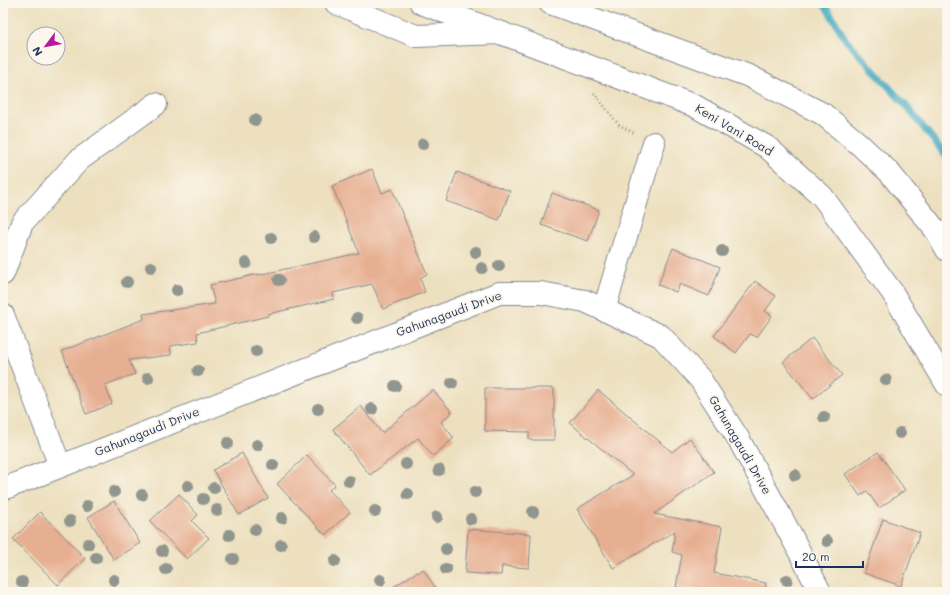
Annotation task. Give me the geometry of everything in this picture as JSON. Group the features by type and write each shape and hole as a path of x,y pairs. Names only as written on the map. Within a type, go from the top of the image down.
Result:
{"street":[{"path":"336,3 416,36 502,33"},
{"name":"Keni Vani Road","path":"421,3 695,106 767,147 822,196 892,292 947,385"},
{"path":"550,3 749,76 823,114 859,144 889,172 937,232 947,250"},
{"path":"3,274 22,223 78,160 156,104"},
{"path":"604,310 654,143"},
{"name":"Gahunagaudi Drive","path":"3,489 499,293 541,293 585,301 661,336 700,379 738,438 820,592"},
{"path":"3,316 60,466"}],"path":[{"path":"584,64 587,84 619,125 654,143"}],"building":[{"path":"372,169 382,193 392,189 427,274 420,278 425,292 383,309 372,284 333,293 334,299 268,314 268,316 197,333 198,342 170,346 171,355 129,360 135,374 105,385 112,404 86,414 62,351 144,319 143,314 215,304 210,285 359,253 332,186"},
{"path":"457,172 510,191 499,220 446,201"},
{"path":"552,193 599,210 588,241 541,225"},
{"path":"673,248 720,267 709,296 680,284 676,292 658,285"},
{"path":"755,281 776,296 765,311 772,316 757,337 750,334 736,353 714,336"},
{"path":"812,338 842,375 813,399 783,362"},
{"path":"485,388 554,388 554,440 529,440 529,432 485,431"},
{"path":"433,390 452,412 441,422 454,438 433,456 418,438 370,475 333,429 361,406 382,433"},
{"path":"598,390 672,452 690,438 714,472 654,514 722,527 714,573 766,583 765,592 702,592 676,587 682,555 672,552 675,531 613,568 577,509 633,475 570,423"},
{"path":"878,452 905,490 879,508 867,491 860,496 845,474"},
{"path":"242,453 268,498 239,515 213,470"},
{"path":"307,455 335,485 329,490 350,512 325,535 277,484"},
{"path":"179,494 198,515 192,521 209,538 187,559 150,521"},
{"path":"114,501 140,543 114,560 88,517"},
{"path":"40,512 85,558 58,585 13,539"},
{"path":"883,519 920,533 901,586 864,573"},
{"path":"468,529 531,534 529,568 502,566 501,575 465,573"},
{"path":"423,569 438,592 385,592 417,572 418,573"}],"waterway":[{"path":"824,3 846,40 907,107 947,157"}]}
